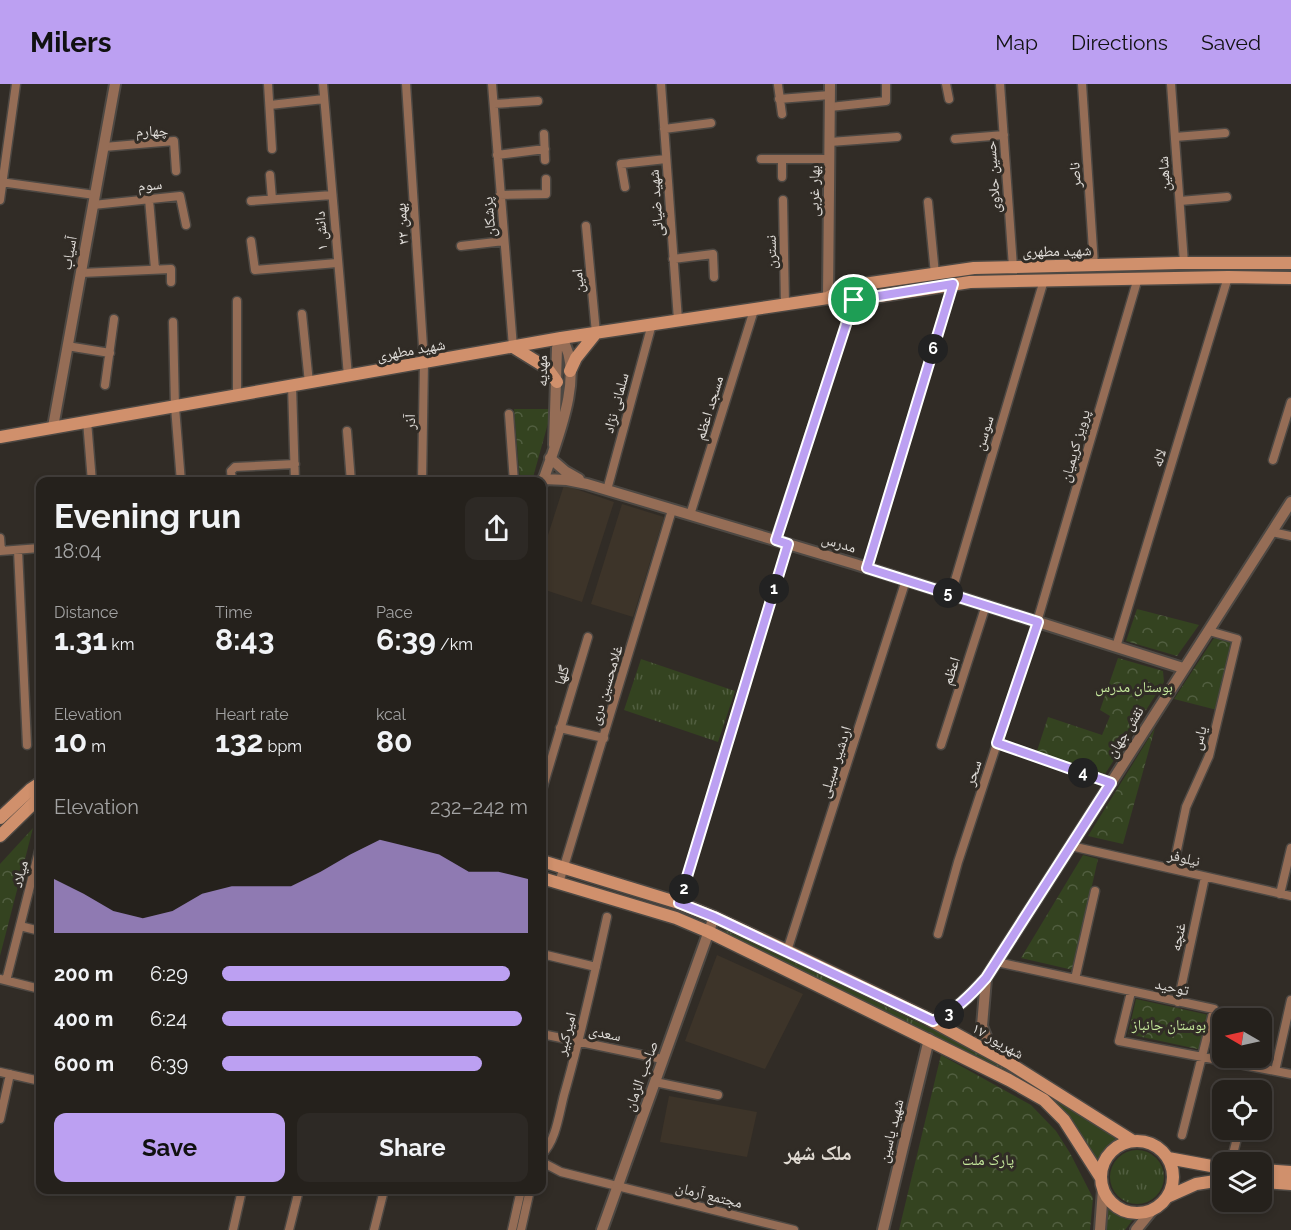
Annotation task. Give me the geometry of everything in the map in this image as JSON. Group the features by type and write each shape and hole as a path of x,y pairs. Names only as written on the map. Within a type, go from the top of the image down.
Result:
{"main road":[{"name":"شهید مطهری","path":"828,298 850,286 974,268 1291,263"},
{"name":"شهید مطهری","path":"0,438 561,338 828,298 854,300 970,282 1138,278 1291,278"},
{"path":"570,371 576,358 596,333"},
{"path":"513,347 546,368 557,382"},
{"path":"0,818 6,807 36,786"},
{"path":"2,831 36,801"},
{"name":"۱۷ شهریور","path":"546,862 679,903 787,951 933,1021 993,1054 1133,1141"},
{"name":"۱۷ شهریور","path":"546,879 676,918 709,932 1009,1080 1044,1100 1064,1120 1102,1184"},
{"path":"1212,1166 1168,1158 1153,1144 1133,1141 1123,1144 1107,1158 1102,1167 1102,1184 1115,1206 1124,1211 1144,1212 1154,1209 1167,1197 1196,1184 1212,1182"},
{"path":"1167,1197 1173,1178 1168,1158"},
{"path":"1272,1171 1291,1172"},
{"path":"1272,1183 1291,1184"}],"street":[{"path":"0,200 16,84"},
{"name":"آسیاب","path":"53,427 116,84"},
{"path":"268,84 272,149"},
{"name":"دانش ۱","path":"322,84 348,376"},
{"name":"۲۲ بهمن","path":"406,84 424,362"},
{"name":"پزشکان","path":"492,84 513,347"},
{"name":"شهید ضیائی","path":"661,84 678,320"},
{"path":"830,107 886,101 886,84"},
{"path":"946,84 948,99"},
{"name":"حسین حلاوی","path":"1000,84 1013,267"},
{"name":"ناصر","path":"1082,84 1094,265"},
{"name":"شاهین","path":"1172,84 1184,263"},
{"path":"778,85 782,114"},
{"path":"779,99 830,89"},
{"name":"بهار غربی","path":"828,298 830,89"},
{"path":"270,105 324,99"},
{"path":"494,104 538,101"},
{"path":"664,129 711,123"},
{"path":"1175,137 1225,133"},
{"path":"544,135 545,160"},
{"path":"955,139 1004,135"},
{"path":"830,142 897,137"},
{"name":"چهارم","path":"104,147 174,141 176,171"},
{"path":"497,154 545,148"},
{"path":"625,188 621,164 666,159"},
{"path":"761,159 830,159"},
{"path":"782,159 782,177"},
{"path":"270,175 272,199"},
{"path":"500,195 546,194 546,179"},
{"name":"سوم","path":"1,182 94,200 180,196 186,225"},
{"path":"251,201 332,195"},
{"path":"1180,201 1227,197"},
{"path":"149,199 155,269"},
{"name":"نسترن","path":"783,200 785,304"},
{"path":"928,202 935,274"},
{"name":"امین","path":"586,226 596,333"},
{"path":"251,240 255,270 337,263"},
{"path":"461,246 504,241"},
{"path":"673,259 712,254 714,277"},
{"path":"81,273 171,269 171,282"},
{"name":"لاله","path":"1116,647 1228,277"},
{"name":"پرویز کریمیان","path":"1038,622 1138,278"},
{"name":"سوسن","path":"951,594 1044,280"},
{"path":"867,568 953,284"},
{"path":"776,540 854,300"},
{"path":"237,301 237,395"},
{"name":"مسجد اعظم","path":"690,515 754,310"},
{"path":"302,314 309,383"},
{"path":"105,385 114,319"},
{"path":"173,322 175,407 181,477"},
{"name":"سلمانی نژاد","path":"607,490 652,324"},
{"name":"مهدیه","path":"544,477 564,422 570,371 567,346 561,338"},
{"name":"مهدیه","path":"554,445 557,348 561,338"},
{"path":"67,346 110,353"},
{"name":"آذر","path":"422,477 424,362"},
{"path":"292,386 295,477"},
{"path":"1273,460 1291,402"},
{"path":"508,414 514,477"},
{"path":"87,421 92,477"},
{"path":"347,431 351,477"},
{"path":"550,458 565,471 587,484"},
{"path":"232,477 231,471 235,467 295,464"},
{"path":"546,482 567,480 587,484"},
{"name":"مدرس","path":"587,484 906,580 1183,668"},
{"name":"نقش جهان","path":"933,1021 950,1014 986,978 1291,502"},
{"name":"غلامحسین دری","path":"559,883 672,510"},
{"path":"1272,532 1291,536"},
{"path":"0,538 0,551 36,548"},
{"path":"679,903 788,544"},
{"path":"18,550 27,745"},
{"name":"اردشیر سبیلی","path":"787,951 906,580"},
{"name":"اعظم","path":"941,745 986,605"},
{"name":"سحر","path":"938,934 958,862 1038,622"},
{"name":"یاس","path":"1173,869 1186,807 1209,756 1237,639 1209,632"},
{"name":"گلها","path":"546,776 588,637"},
{"path":"560,728 604,738"},
{"path":"997,743 1111,783"},
{"name":"نیلوفر","path":"1071,846 1291,896"},
{"path":"1280,894 1291,848"},
{"name":"میلاد","path":"3,978 20,926 36,863"},
{"name":"غنچه","path":"1178,1002 1204,877"},
{"path":"1075,979 1095,891"},
{"name":"امیرکبیر","path":"546,1150 553,1135 579,1042 607,917"},
{"name":"صاحب الزمان","path":"602,1230 714,917"},
{"path":"20,926 36,930"},
{"path":"546,955 596,968"},
{"name":"توحید","path":"997,962 1214,1009 1182,1136"},
{"path":"3,978 36,988"},
{"path":"986,978 982,1026 993,1054"},
{"path":"1131,992 1119,1041 1291,1074"},
{"path":"1275,1071 1291,1000"},
{"name":"سعدی","path":"546,1035 662,1059"},
{"name":"شهید یاسین","path":"883,1230 929,1039"},
{"path":"0,1072 36,1080"},
{"path":"0,1119 10,1074"},
{"path":"654,1082 718,1095"},
{"name":"مجتمع آرمان","path":"546,1165 561,1172 794,1230"},
{"path":"1100,1230 1102,1184"},
{"path":"233,1230 241,1194"},
{"path":"289,1230 298,1194"},
{"path":"374,1230 383,1194"},
{"path":"512,1230 520,1194"},
{"path":"521,1230 529,1194"},
{"path":"1136,1230 1154,1209"}],"shaded area":[{"path":"564,485 614,502 582,602 546,590 546,541"},
{"path":"622,504 664,517 633,617 591,604"},
{"path":"717,955 803,994 765,1069 685,1041"},
{"path":"669,1096 757,1112 747,1157 660,1142"}],"green space":[{"path":"514,409 552,409 533,477 520,477"},
{"path":"1137,609 1199,625 1177,656 1126,641"},
{"path":"1214,638 1232,643 1217,710 1174,699"},
{"name":"بوستان مدرس","path":"1118,658 1163,671 1164,682 1105,774 1037,751 1048,717 1102,735 1110,716 1100,710"},
{"path":"641,659 735,691 718,742 624,710"},
{"path":"1155,728 1123,844 1088,836"},
{"path":"33,828 0,956 0,864"},
{"path":"1083,855 1098,859 1073,970 1021,958"},
{"path":"728,930 979,1052 1050,1093 1121,1139 1108,1146 1097,1163 1064,1113 724,936 723,931"},
{"name":"بوستان جانباز","path":"1136,999 1209,1015 1202,1050 1128,1034"},
{"name":"پارک ملت","path":"941,1055 1031,1105 1056,1131 1093,1198 1090,1230 899,1230"},
{"path":"1132,1150 1142,1150 1152,1154 1160,1162 1164,1177 1160,1192 1152,1200 1142,1204 1132,1204 1122,1200 1114,1192 1110,1182 1110,1172 1114,1162 1122,1154"},
{"path":"1106,1204 1122,1215 1134,1218 1125,1230 1106,1230"}],"district":[{"name":"ملک شهر","path":"818,1152"}],"route":[{"path":"953,284 867,568 1038,622 997,743 1111,783 986,978 950,1014 933,1021 714,917 679,903 788,544 776,540 854,300 953,284"}]}
